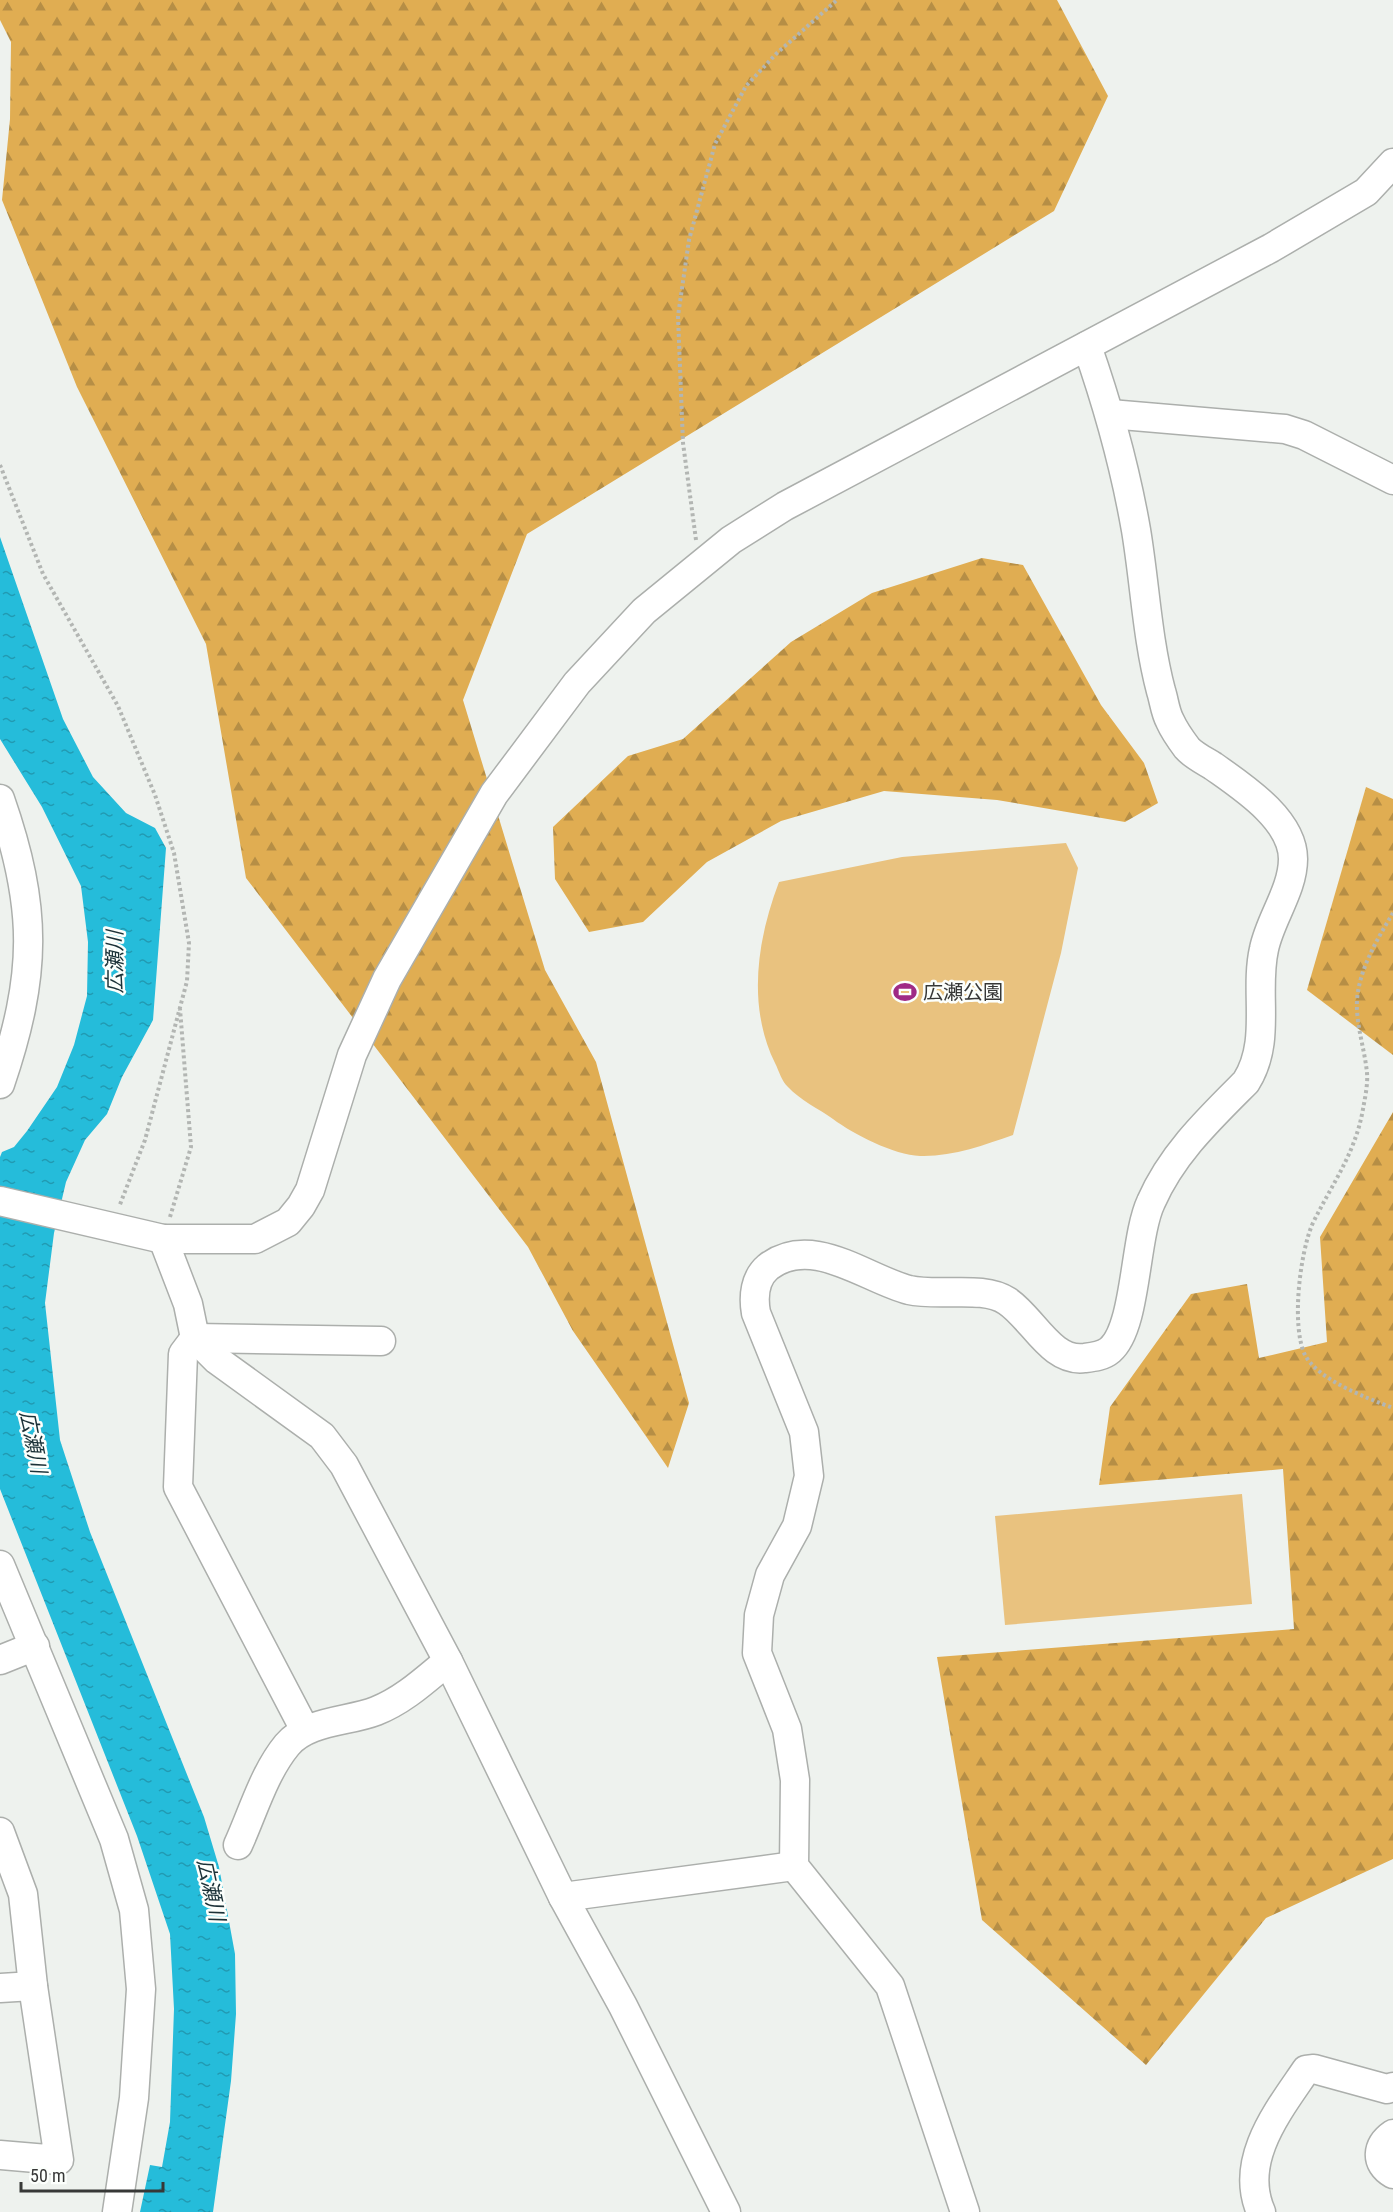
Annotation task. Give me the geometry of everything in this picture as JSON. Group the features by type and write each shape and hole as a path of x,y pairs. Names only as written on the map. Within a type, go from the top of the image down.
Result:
{"street":[{"path":"0,1201 163,1239 255,1239 288,1222 302,1206 310,1190 352,1054 387,980 494,794 577,683 644,611 731,540 785,506 1271,248 1366,192 1393,163"},
{"path":"965,2212 891,1986 794,1866 795,1780 787,1729 757,1653 759,1615 770,1575 797,1526 810,1476 804,1431 756,1313 755,1294 763,1272 789,1256 810,1254 865,1270 907,1289 939,1295 975,1292 995,1296 1007,1301 1059,1353 1071,1358 1102,1355 1118,1341 1124,1326 1132,1293 1138,1246 1149,1204 1185,1144 1246,1082 1253,1070 1261,1036 1263,950 1278,904 1285,893 1293,858 1287,836 1275,818 1254,796 1188,749 1169,719 1156,673 1142,588 1136,531 1110,414 1087,346"},
{"path":"1110,414 1285,429 1304,435 1393,480"},
{"path":"0,799 7,839 27,898 29,944 26,989 3,1067"},
{"path":"163,1239 188,1304 195,1338 218,1360 322,1436 344,1465 448,1661 563,1897 623,2006 726,2212"},
{"path":"195,1338 381,1341"},
{"path":"195,1338 183,1354 178,1487 304,1730"},
{"path":"0,1565 114,1839 134,1910 141,1989 134,2098 117,2212"},
{"path":"0,1660 34,1646"},
{"path":"238,1845 271,1769 288,1744 304,1730 377,1710 410,1692 448,1661"},
{"path":"0,1832 23,1894 33,1986 59,2160 0,2155"},
{"path":"563,1897 794,1866"},
{"path":"0,1988 33,1986"},
{"path":"1261,2212 1255,2184 1261,2147 1267,2128 1306,2070 1314,2069 1387,2089 1393,2087"},
{"path":"1393,2134 1385,2139 1379,2157 1383,2165 1393,2174"}],"path":[{"path":"699,564 682,443 679,328 689,240 715,144 746,86 776,54 837,0"},
{"path":"0,465 43,574 118,706 155,795 174,853 189,943 187,981 145,1140 115,1216"},
{"path":"1393,913 1377,939 1359,982 1356,1008 1367,1074 1359,1130 1335,1185 1312,1226 1298,1284 1298,1316 1305,1355 1329,1379 1393,1408"},
{"path":"163,1239 191,1147 180,1005"}],"green space":[{"path":"0,0 1057,0 1108,96 1054,211 527,534 463,700 545,970 596,1062 689,1403 668,1468 573,1331 528,1247 246,878 206,644 77,387 2,200 10,119 11,42 0,20"},
{"path":"982,558 1023,565 1101,705 1144,763 1158,803 1125,822 997,800 884,791 781,821 707,862 643,922 589,932 555,879 553,827 628,756 683,739 791,642 872,593"},
{"path":"1366,787 1393,799 1393,1055 1307,990"},
{"path":"1393,1112 1393,1859 1266,1918 1146,2065 982,1920 937,1657 1294,1629 1283,1469 1099,1485 1110,1407 1191,1294 1247,1284 1259,1358 1327,1342 1320,1237"}],"shaded area":[{"name":"広瀬公園","path":"1066,843 1078,868 1061,953 1013,1135 956,1152 932,1156 910,1155 886,1148 851,1131 804,1100 786,1085 766,1041 758,996 758,973 765,927 779,882 902,857"},
{"path":"1242,1494 1252,1604 1005,1625 995,1516"}],"water":[{"name":"広瀬川","path":"0,537 63,719 93,777 126,813 155,828 166,848 153,1020 122,1077 107,1114 85,1140 66,1182 54,1233 45,1303 60,1440 90,1532 204,1817 219,1867 235,1954 236,2014 231,2081 213,2212 140,2212 150,2165 162,2167 170,2122 174,2009 170,1934 137,1836 0,1489 0,1157 2,1152 14,1147 57,1087 74,1045 87,996 88,942 81,886 42,807 0,739"}],"place":[{"name":"広瀬公園","path":"905,992"}]}
